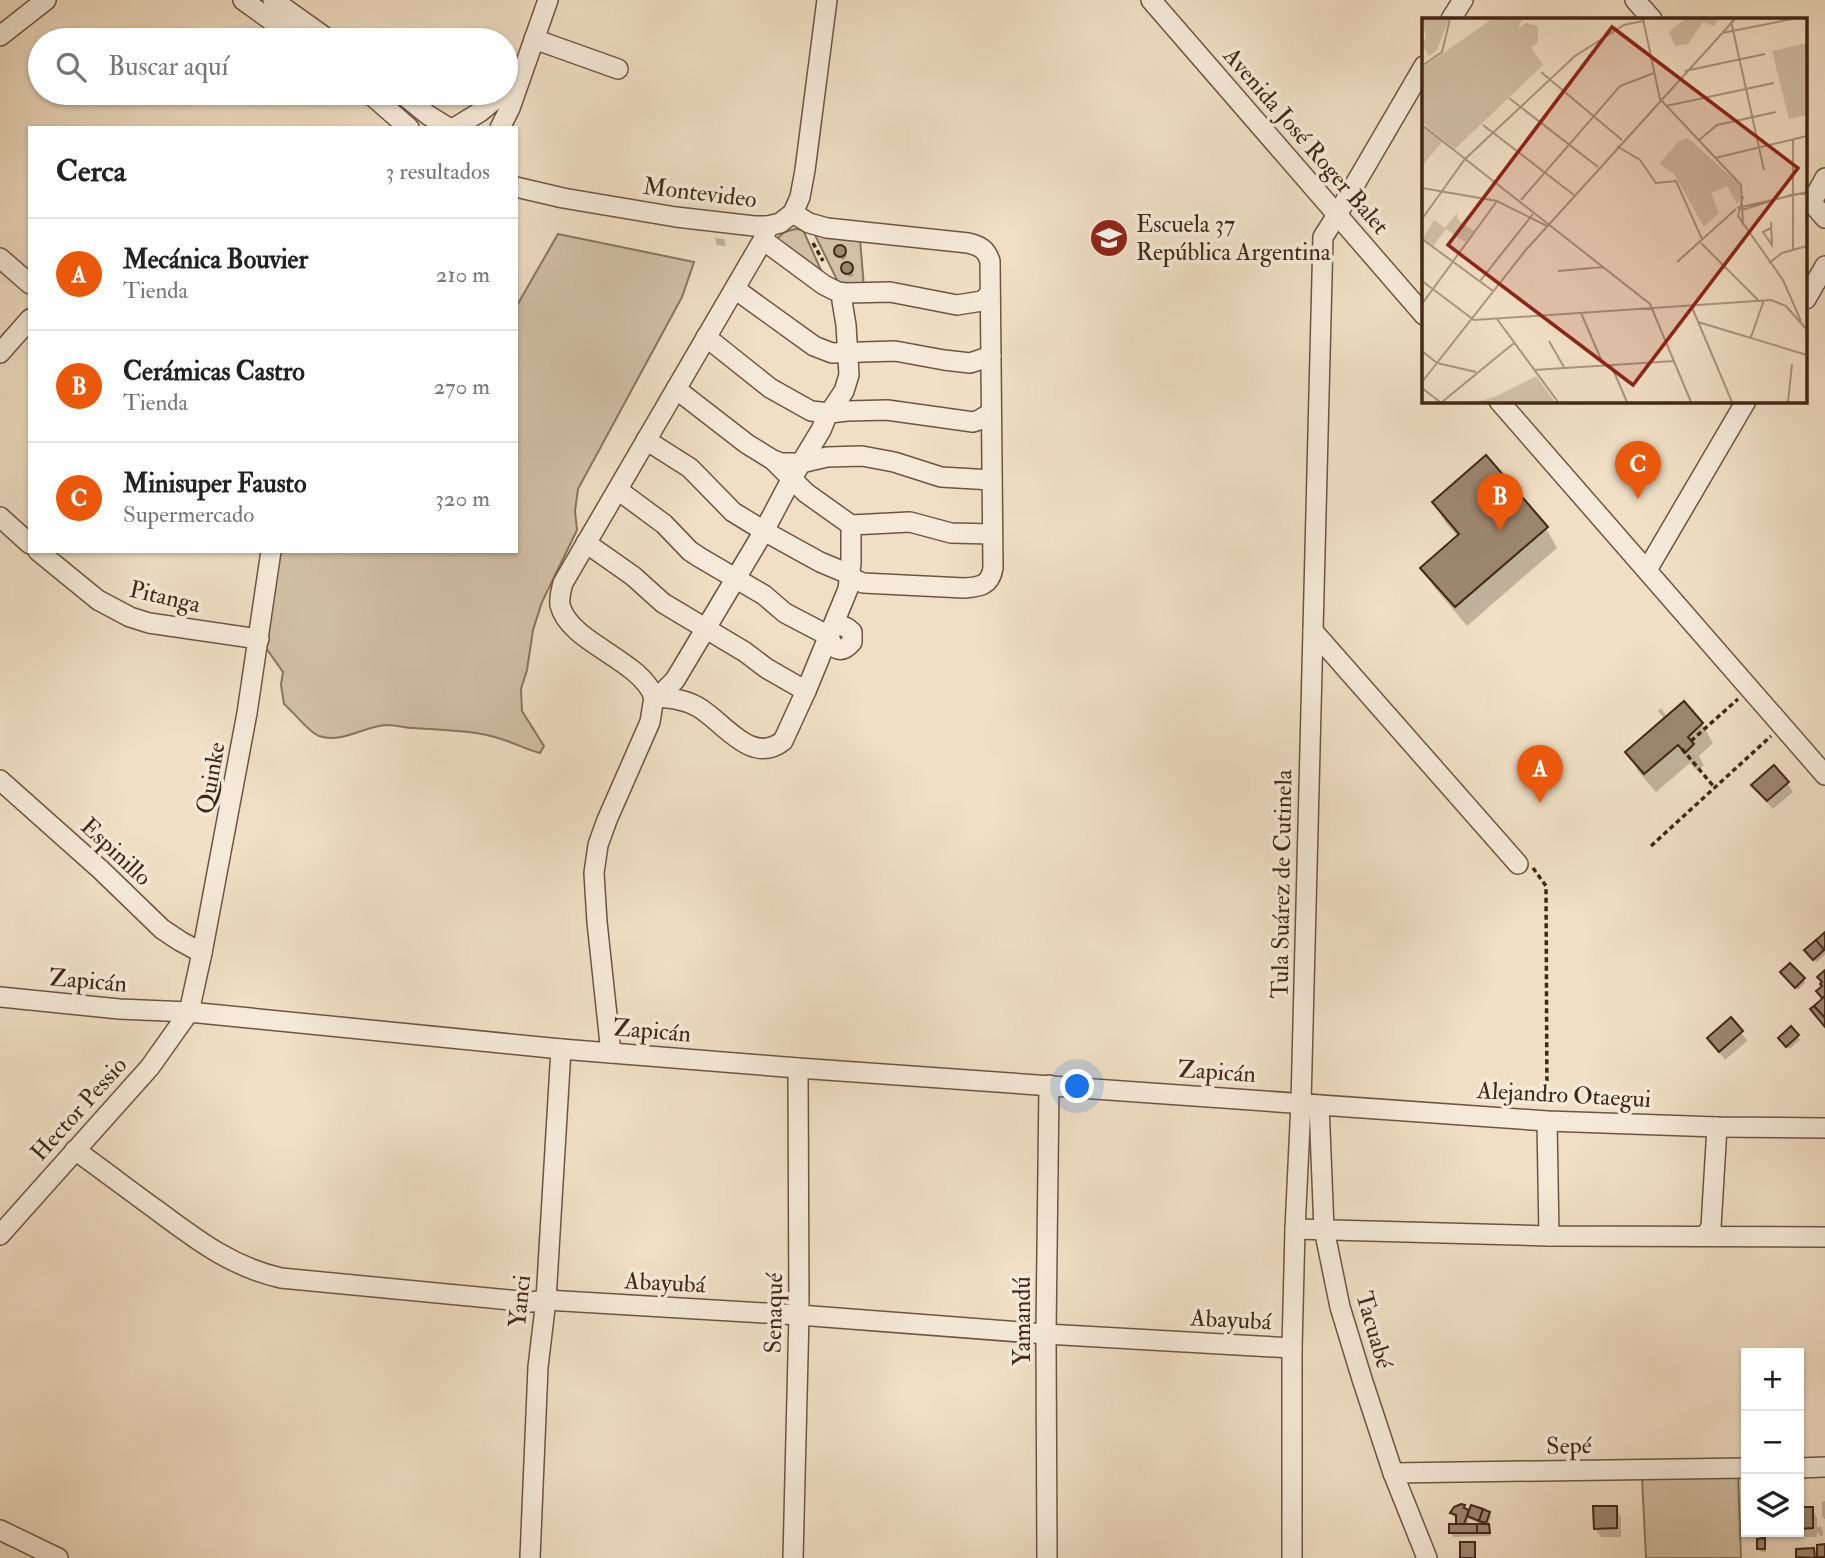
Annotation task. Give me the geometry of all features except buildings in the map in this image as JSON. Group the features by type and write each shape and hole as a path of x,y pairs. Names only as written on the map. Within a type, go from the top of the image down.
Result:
{"street":[{"path":"0,36 46,0"},
{"path":"243,0 282,28"},
{"path":"273,0 312,28"},
{"path":"518,86 548,0"},
{"path":"646,440 691,468 726,505 764,531 863,583 964,588 980,585 990,579 990,261 983,248 968,243 827,228 809,223 793,213 800,197 805,170 827,0"},
{"name":"Avenida José Roger Balet","path":"1151,0 1422,313"},
{"path":"1167,18 1177,0"},
{"path":"1452,18 1463,0"},
{"path":"1635,0 1651,18"},
{"path":"534,39 618,69"},
{"path":"518,73 526,63"},
{"name":"Tula Suárez de Cutinela","path":"1292,1558 1295,1229 1310,1104 1313,631 1323,236 1338,215 1422,69"},
{"path":"383,105 407,126"},
{"path":"416,105 448,126"},
{"path":"456,126 488,105"},
{"path":"501,126 511,105"},
{"path":"1825,178 1809,199 1825,218"},
{"name":"Montevideo","path":"518,187 676,217 754,226 766,233 793,213"},
{"path":"611,1053 594,873 598,845 650,722 654,697 645,680 581,633 564,614 560,605 563,583 766,233 786,256 840,296 890,292 957,305 982,300 990,294"},
{"path":"0,258 28,282"},
{"path":"1808,296 1825,267"},
{"path":"735,289 814,346 832,353 895,351 970,363 991,356"},
{"path":"654,697 675,680 706,630 847,383 848,354 840,296"},
{"path":"0,353 28,321"},
{"path":"706,337 759,380 786,399 811,411 830,413 887,410 972,422 991,413"},
{"path":"676,389 747,444 796,470 806,493 851,525 910,523 951,533 992,534"},
{"path":"1500,402 1825,775"},
{"path":"1647,570 1745,402"},
{"path":"796,470 827,457 862,456 894,462 941,477 992,480"},
{"path":"618,490 657,518 690,551 764,595 793,617 830,633"},
{"path":"0,517 28,542"},
{"path":"654,697 683,700 695,705 750,746 769,749 783,741 848,589 851,525"},
{"path":"586,543 633,576 663,603 806,691"},
{"name":"Pitanga","path":"40,553 98,600 130,617 149,623 259,639"},
{"name":"Quinke","path":"189,1012 245,727 271,553"},
{"path":"1313,631 1518,864"},
{"name":"Espinillo","path":"0,780 101,870 162,929 202,953"},
{"name":"Zapicán","path":"0,997 119,1009 189,1012 561,1049 1310,1104"},
{"name":"Hector Pessio","path":"0,1235 150,1067 189,1012"},
{"name":"Yanci","path":"530,1558 538,1367 546,1300 561,1049"},
{"name":"Senaqué","path":"793,1558 799,1315 798,1068"},
{"name":"Yamandú","path":"1047,1558 1049,1084"},
{"name":"Alejandro Otaegui","path":"1310,1104 1547,1121 1825,1128"},
{"name":"Tacuabé","path":"1310,1104 1324,1229 1340,1307 1393,1473 1427,1558"},
{"path":"1547,1121 1549,1236"},
{"path":"1705,1236 1711,1227 1717,1127"},
{"name":"Abayubá","path":"75,1150 201,1243 229,1259 257,1272 307,1281 531,1303 546,1300 1292,1348"},
{"path":"1295,1229 1549,1236 1825,1237"},
{"path":"1804,1468 1825,1467"},
{"name":"Sepé","path":"1393,1473 1741,1468"},
{"path":"0,1530 58,1558"}],"path":[{"path":"814,244 840,296"},
{"path":"1691,741 1750,689"},
{"path":"1651,846 1782,726"},
{"path":"1682,749 1715,788"},
{"path":"1518,864 1534,869 1546,886 1547,1121"}],"shaded area":[{"path":"795,229 803,230 825,279 776,239"},
{"path":"813,231 860,238 864,288 840,286"},
{"path":"558,234 694,262 682,297 578,489 575,511 577,530 542,602 533,630 521,689 522,711 544,746 540,753 482,734 390,725 336,738 319,736 284,704 281,685 283,672 266,648 280,553 518,553 518,304"},
{"path":"1738,1474 1741,1558 1646,1558 1642,1477"}],"place":[{"name":"Escuela 37 República Argentina","path":"1109,238"},
{"name":"Minisuper Fausto","path":"1638,499"},
{"name":"Cerámicas Castro","path":"1500,531"},
{"name":"Mecánica Bouvier","path":"1540,803"}]}
